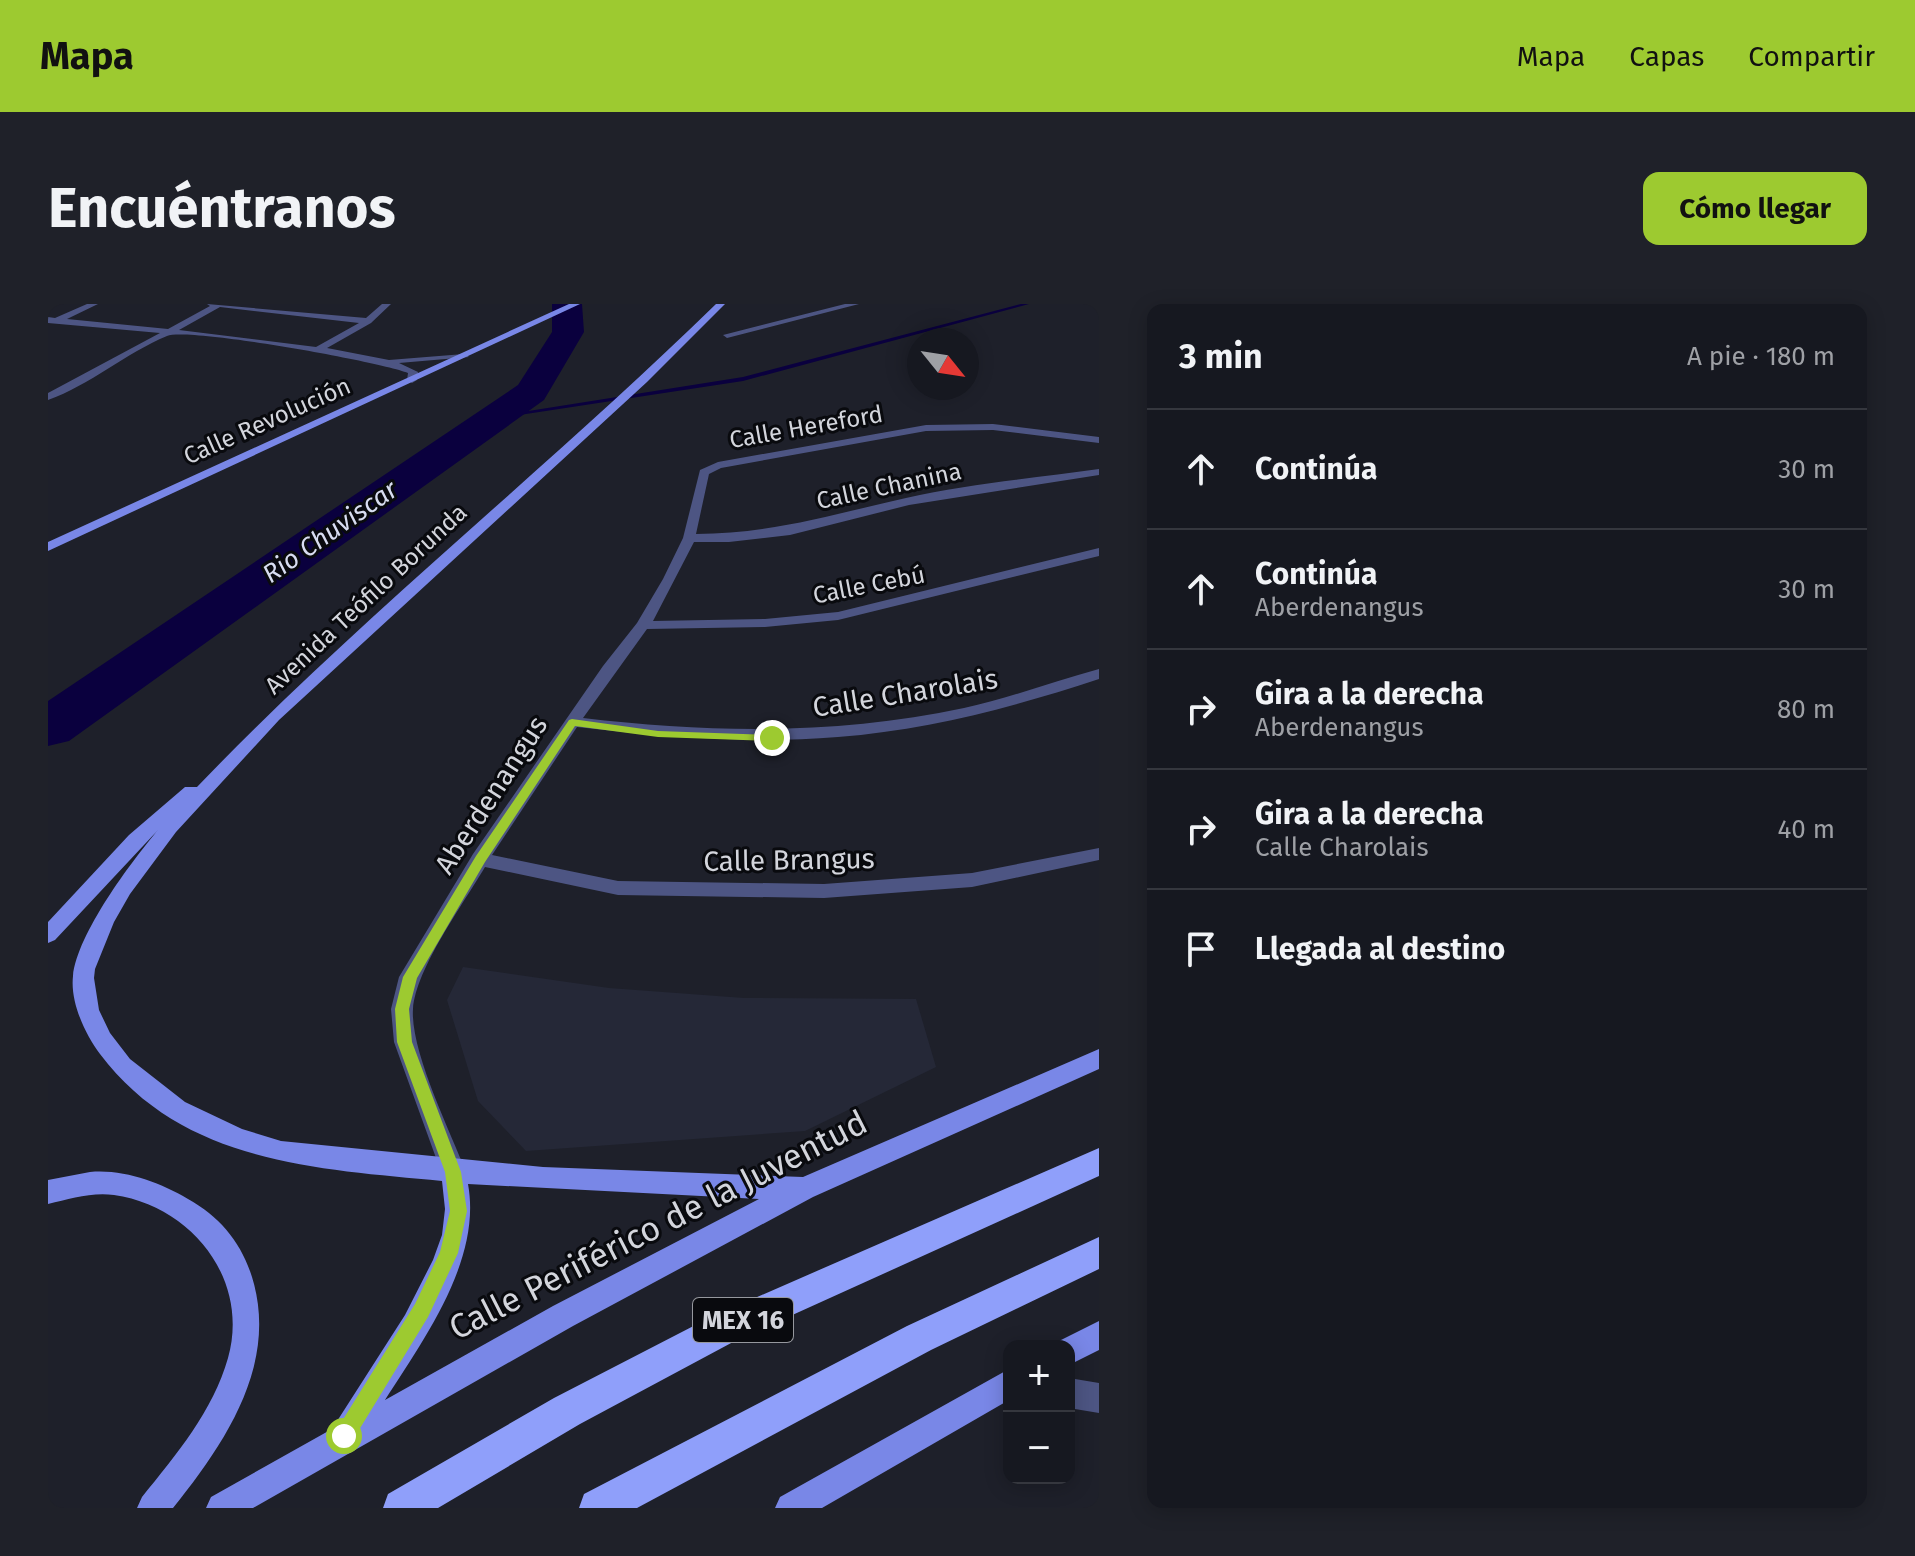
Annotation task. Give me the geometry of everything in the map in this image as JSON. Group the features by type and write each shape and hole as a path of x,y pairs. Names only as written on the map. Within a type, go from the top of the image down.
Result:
{"highway":[{"name":"MEX 16","path":"402,1508 567,1411 721,1330 1099,1162"},
{"path":"598,1508 919,1338 1099,1253"}],"main road":[{"name":"Calle Revolución","path":"48,547 576,304"},
{"name":"Avenida Teófilo Borunda","path":"48,935 136,839 576,438 644,380 721,304"},
{"path":"273,717 148,856 99,927 83,977 91,1013 101,1037 137,1083 188,1118 268,1149 453,1172 610,1184 804,1189"},
{"name":"Calle Periférico de la Juventud","path":"222,1508 344,1436 804,1189 1099,1059"},
{"path":"344,1436 422,1311 449,1253 458,1211 453,1172"},
{"path":"48,1192 98,1182 138,1189 177,1207 201,1221 228,1251 245,1302 244,1354 225,1409 153,1508"},
{"path":"1075,1348 1099,1335"},
{"path":"793,1507 1003,1387"}],"street":[{"path":"51,322 94,304"},
{"path":"211,304 368,321"},
{"path":"48,397 219,304"},
{"path":"315,351 368,321 387,304"},
{"path":"806,316 810,304"},
{"path":"727,335 855,304"},
{"path":"51,322 168,331 378,360 406,367 413,372 412,380"},
{"path":"378,360 427,361 464,357"},
{"name":"Calle Hereford","path":"712,467 926,428 993,427 1099,440"},
{"name":"Aberdenangus","path":"453,1172 405,1042 402,1009 410,977 480,859 608,669 643,625 689,538 702,475 712,467"},
{"name":"Calle Chanina","path":"689,538 729,538 790,531 909,501 1099,472"},
{"name":"Calle Cebú","path":"643,625 775,624 838,616 915,600 1099,552"},
{"name":"Calle Charolais","path":"572,722 673,734 772,738 850,733 961,715 1029,699 1099,674"},
{"name":"Calle Brangus","path":"480,859 618,888 824,891 972,880 1099,854"},
{"path":"1075,1394 1099,1398"}],"shaded area":[{"path":"463,967 609,988 744,998 916,999 936,1067 805,1131 526,1151 478,1101 447,1000"}],"waterway":[{"name":"Rio Chuviscar","path":"48,728 531,392 568,332 567,304"},
{"path":"494,417 743,379 1027,304"}],"route":[{"path":"344,1436 422,1311 449,1253 458,1211 453,1172 405,1042 402,1009 410,977 480,859 572,722 658,734 772,738"}]}
